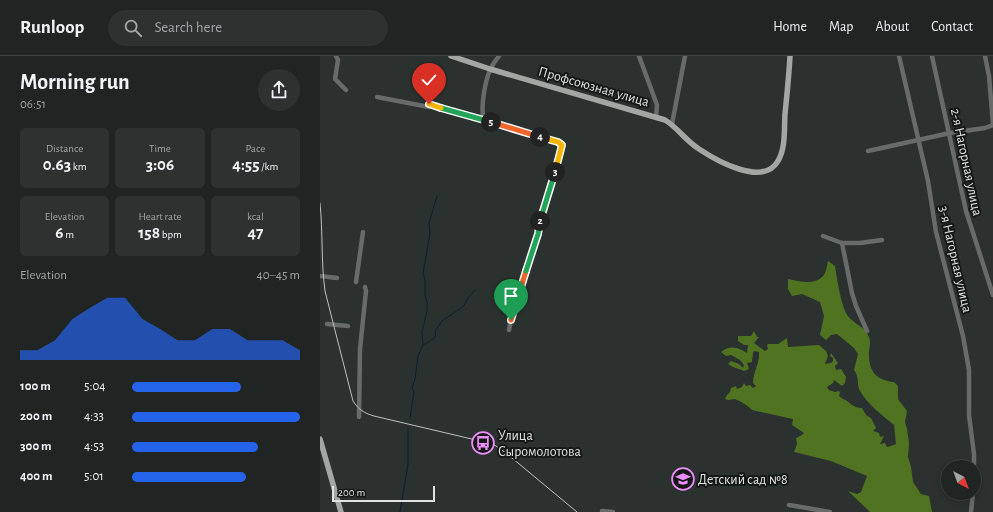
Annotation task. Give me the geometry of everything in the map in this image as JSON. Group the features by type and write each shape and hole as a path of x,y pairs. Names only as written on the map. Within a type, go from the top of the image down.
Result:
{"main road":[{"name":"Профсоюзная улица","path":"451,56 490,69 656,117 672,124 698,149 724,164 738,170 749,172 769,170 774,167 781,157 790,56"},
{"path":"320,439 341,512"}],"street":[{"path":"336,56 338,60 335,79 346,90"},
{"path":"484,120 482,113 490,69 499,56"},
{"path":"639,56 657,105 656,117"},
{"path":"672,124 685,56"},
{"name":"3-я Нагорная улица","path":"899,56 919,140 936,232 959,319 969,370 969,415 974,460"},
{"name":"2-я Нагорная улица","path":"932,56 966,211 993,295"},
{"path":"868,151 950,133 985,128 993,124 985,56"},
{"path":"377,97 429,106 484,120 558,142 562,145 540,221 538,234 509,330"},
{"path":"356,282 363,232"},
{"path":"823,236 842,243 860,243 882,240"},
{"path":"842,243 852,293 856,306 868,331"},
{"path":"320,277 337,278"},
{"path":"359,417 360,350 366,291 364,287"},
{"path":"327,324 342,324 348,326"},
{"path":"971,512 972,500"},
{"path":"789,505 830,512"},
{"path":"602,511 613,512"}],"green space":[{"path":"828,261 835,266 843,306 848,316 864,329 869,337 869,358 871,369 877,376 887,381 894,382 898,386 898,399 907,411 905,422 909,443 908,457 913,482 921,494 929,496 932,512 870,512 848,491 857,494 861,492 867,476 831,461 794,452 797,444 796,438 804,433 792,425 793,419 752,410 735,399 725,399 731,388 736,386 737,389 742,387 744,383 746,386 750,385 753,388 756,386 753,383 753,379 759,352 754,351 752,362 747,363 749,369 744,371 728,364 731,361 739,364 743,368 744,365 740,360 731,355 726,356 721,352 728,348 734,348 740,349 747,353 748,345 744,345 738,341 738,336 751,336 754,331 757,337 759,337 754,343 765,351 768,349 768,344 778,344 787,338 788,347 819,345 826,351 828,356 825,364 833,361 833,358 830,356 831,353 838,363 835,366 836,370 841,369 846,377 845,383 842,386 834,380 833,383 827,387 829,390 835,392 839,391 839,396 841,398 854,406 862,408 866,415 871,418 876,428 873,431 879,433 880,437 884,436 880,444 885,443 887,447 896,444 894,425 871,405 860,391 857,376 854,370 858,354 854,348 837,334 831,335 826,340 820,335 824,316 820,302 802,294 792,296 788,289 788,279 811,282 819,279 825,273"}],"waterway":[{"path":"410,418 414,392 412,388 415,379 418,356 423,345 422,332 427,311 425,280 423,273 430,234 429,223 437,196"},
{"path":"423,345 435,338 436,330 442,321 464,306 467,299 475,290"},
{"path":"400,512 408,464 408,428"}],"tram line":[{"path":"320,203 325,291 353,401 357,407 367,414 374,416 493,444 577,512"}],"place":[{"name":"Улица Сыромолотова","path":"483,443"},
{"name":"Детский сад №8","path":"683,479"}],"route":[{"path":"429,104 536,135 558,142 562,145 540,221 538,234 511,320"}]}
